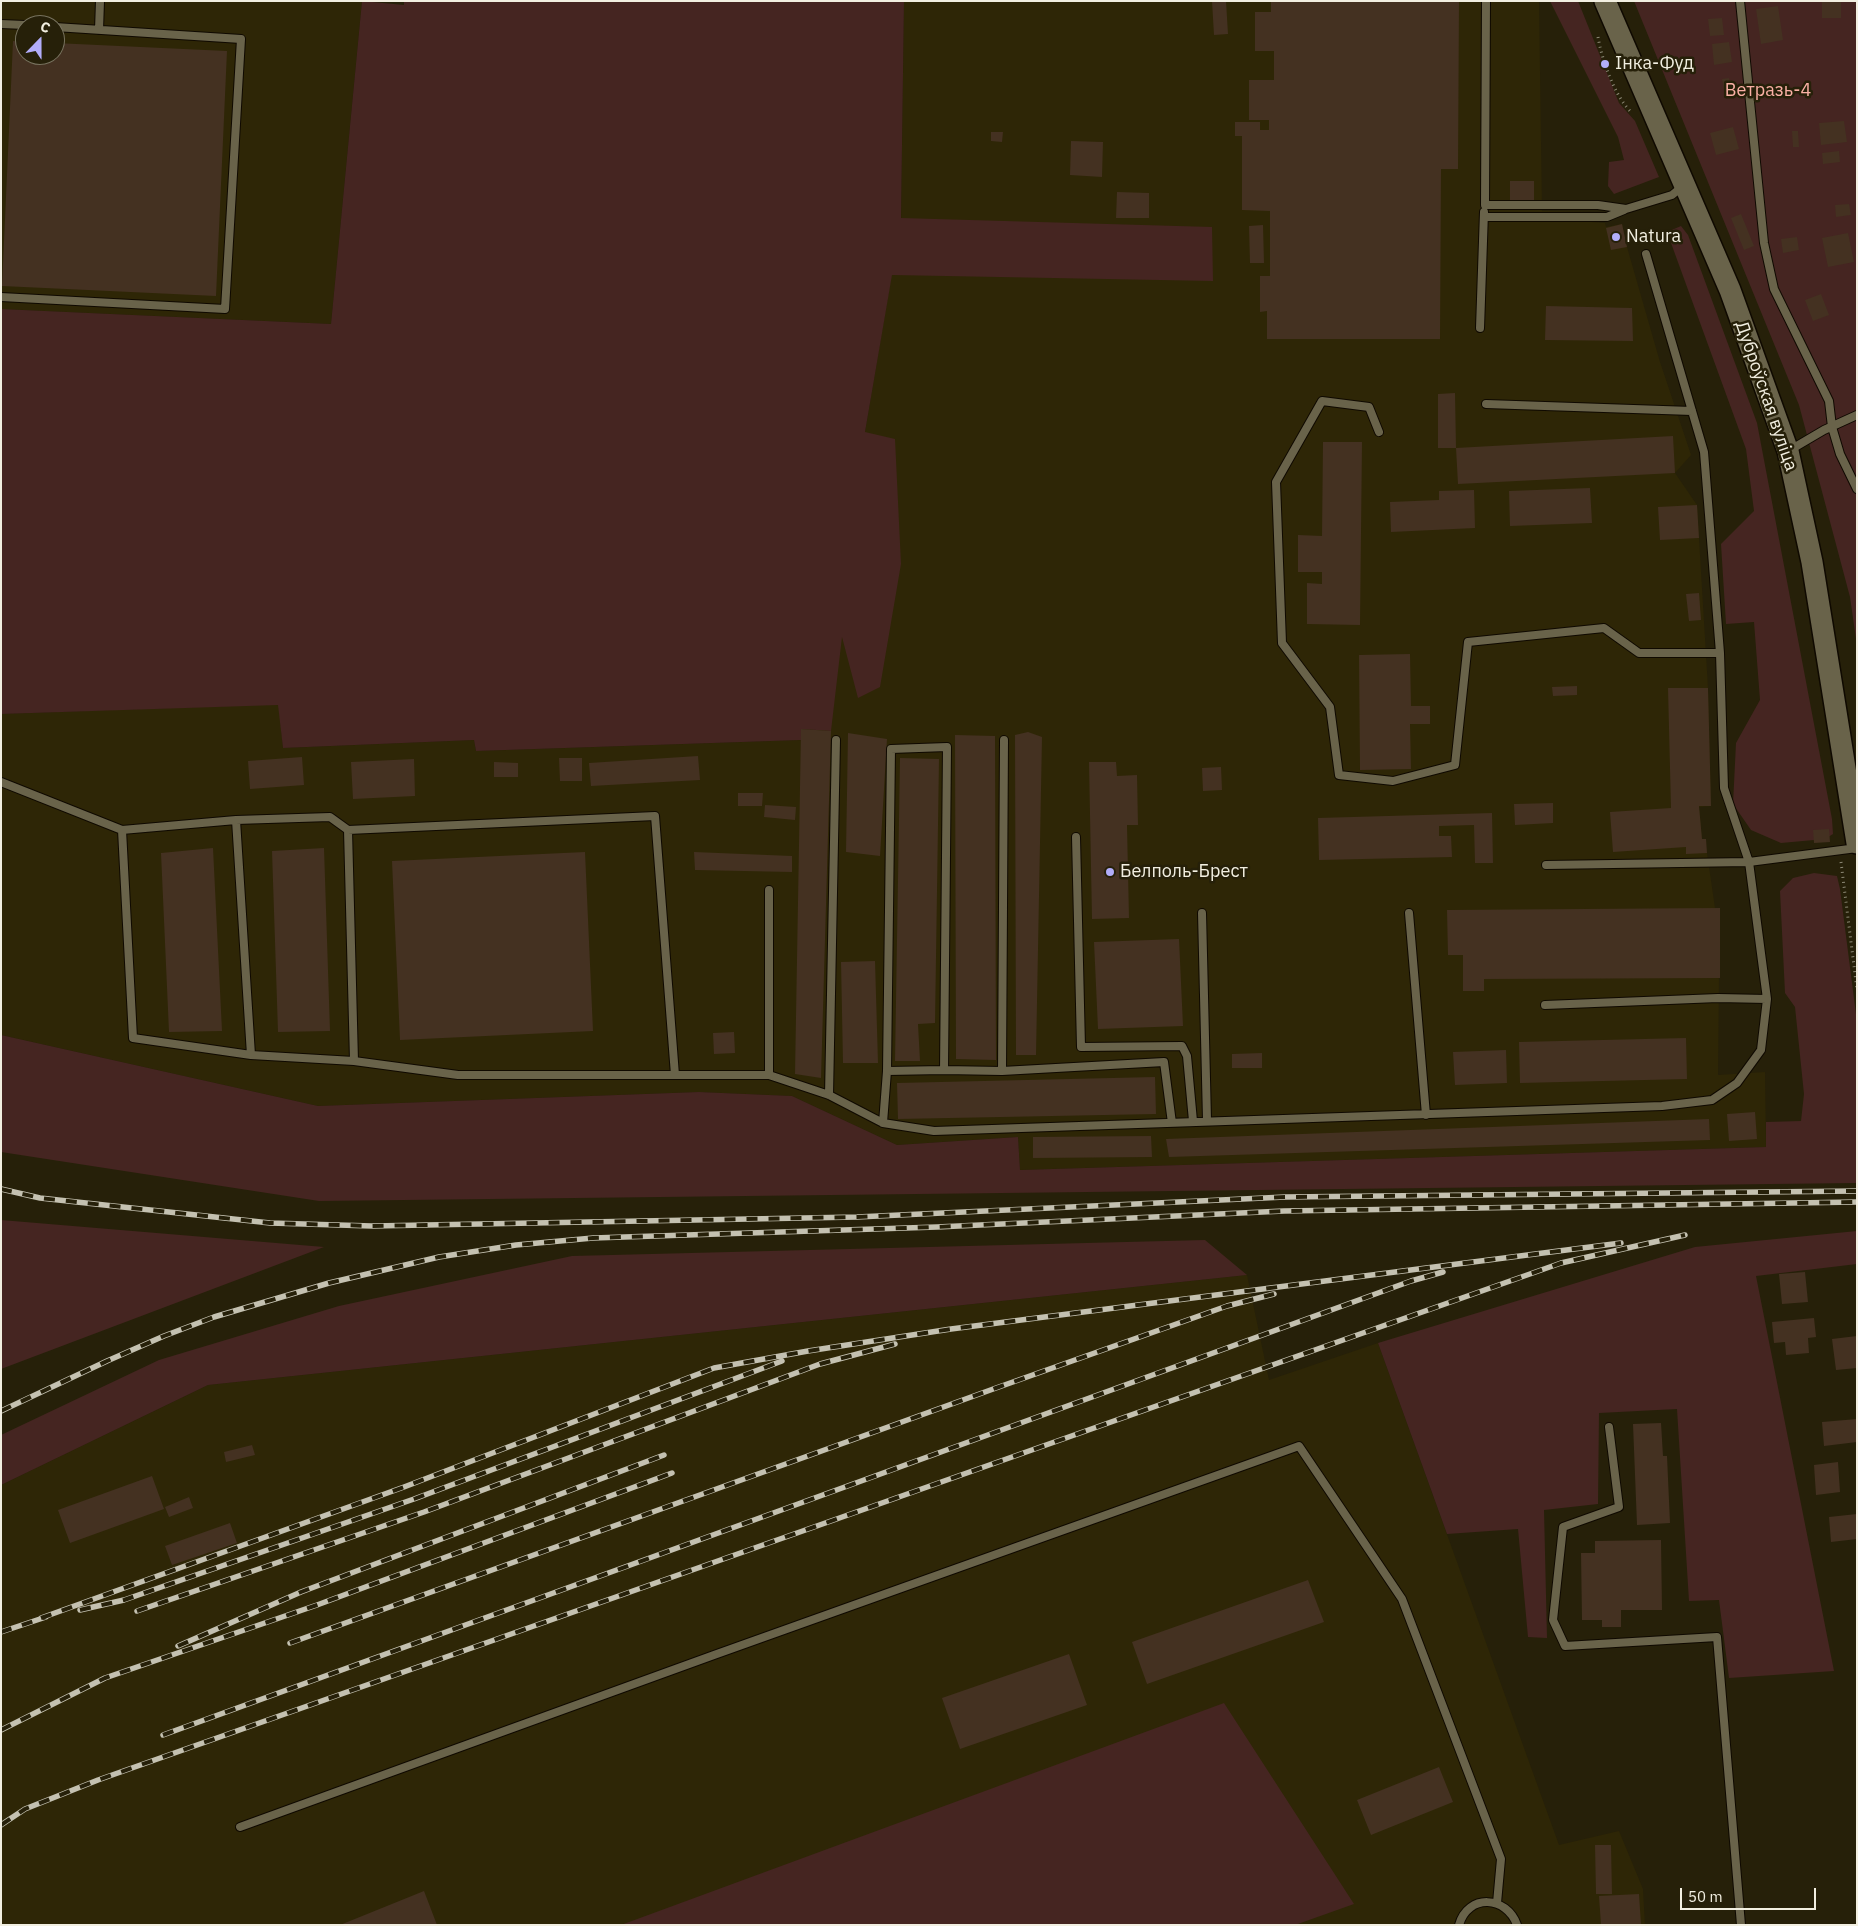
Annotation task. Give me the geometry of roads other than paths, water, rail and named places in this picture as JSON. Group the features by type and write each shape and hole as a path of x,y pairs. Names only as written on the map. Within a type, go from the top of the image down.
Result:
{"main road":[{"name":"Дуброўская вуліца","path":"1605,1 1730,290 1788,451 1812,562 1848,846"}],"lane":[{"path":"99,30 100,1"},
{"path":"1480,328 1485,205 1486,1"},
{"path":"1740,1 1764,243 1774,289 1829,401 1832,427 1840,454 1857,489"},
{"path":"1,24 15,25"},
{"path":"1,296 225,309 241,39 65,28"},
{"path":"1484,217 1608,217 1672,194 1685,185"},
{"path":"1485,205 1598,205 1626,209"},
{"path":"122,830 133,1038 251,1055 354,1061 458,1075 769,1074 829,1095 883,1123 934,1131 1172,1123 1207,1120 1426,1115 1662,1106 1712,1100 1737,1083 1761,1050 1767,999 1749,862 1724,788 1720,653 1704,452 1646,254"},
{"path":"1379,432 1369,408 1322,401 1276,482 1282,643 1330,707 1338,775 1393,781 1455,765 1468,642 1604,628 1639,653 1720,653"},
{"path":"1486,404 1692,411"},
{"path":"1788,451 1857,415"},
{"path":"829,1095 836,740"},
{"path":"1002,1071 1004,740"},
{"path":"883,1123 887,1071 891,749 947,747 944,1070"},
{"path":"1,782 122,830 236,820 330,817 348,830 655,816 675,1075"},
{"path":"236,820 251,1055"},
{"path":"348,830 354,1061"},
{"path":"1076,837 1081,1047 1182,1046 1187,1056 1193,1121"},
{"path":"1546,865 1749,862 1848,846 1857,848"},
{"path":"769,890 769,1074"},
{"path":"1202,913 1207,1120"},
{"path":"1409,913 1426,1115"},
{"path":"1545,1005 1718,998 1767,999"},
{"path":"887,1071 1002,1071 1164,1062 1172,1123"},
{"path":"1610,1427 1619,1507 1563,1527 1553,1620 1566,1646 1717,1637 1740,1925"},
{"path":"240,1827 1299,1446 1402,1599 1501,1859 1497,1903"},
{"path":"1460,1925 1465,1913 1480,1903 1497,1903 1513,1915 1517,1925"}],"railway":[{"path":"1,1189 40,1198 270,1223 372,1226 857,1217 1285,1197 1857,1191"},
{"path":"1,1411 107,1361 214,1317 329,1283 439,1257 516,1245 593,1238 937,1227 1284,1211 1857,1202"},
{"path":"1,1825 25,1809 98,1780 1561,1263 1685,1235"},
{"path":"41,1618 404,1487 714,1368 808,1351 951,1329 1621,1243"},
{"path":"163,1735 1411,1281 1443,1272"},
{"path":"290,1643 1227,1306 1274,1294"},
{"path":"137,1611 424,1512 820,1364 895,1344"},
{"path":"80,1610 124,1600 414,1499 782,1361"},
{"path":"178,1646 301,1592 664,1455"},
{"path":"1,1730 105,1678 317,1605 672,1473"},
{"path":"1,1632 46,1617"}],"place":[{"name":"Інка-Фуд","path":"1605,64"},
{"name":"Natura","path":"1616,237"},
{"name":"Белполь-Брест","path":"1110,872"}],"park label":[{"name":"Ветразь-4","path":"1768,91"}]}
